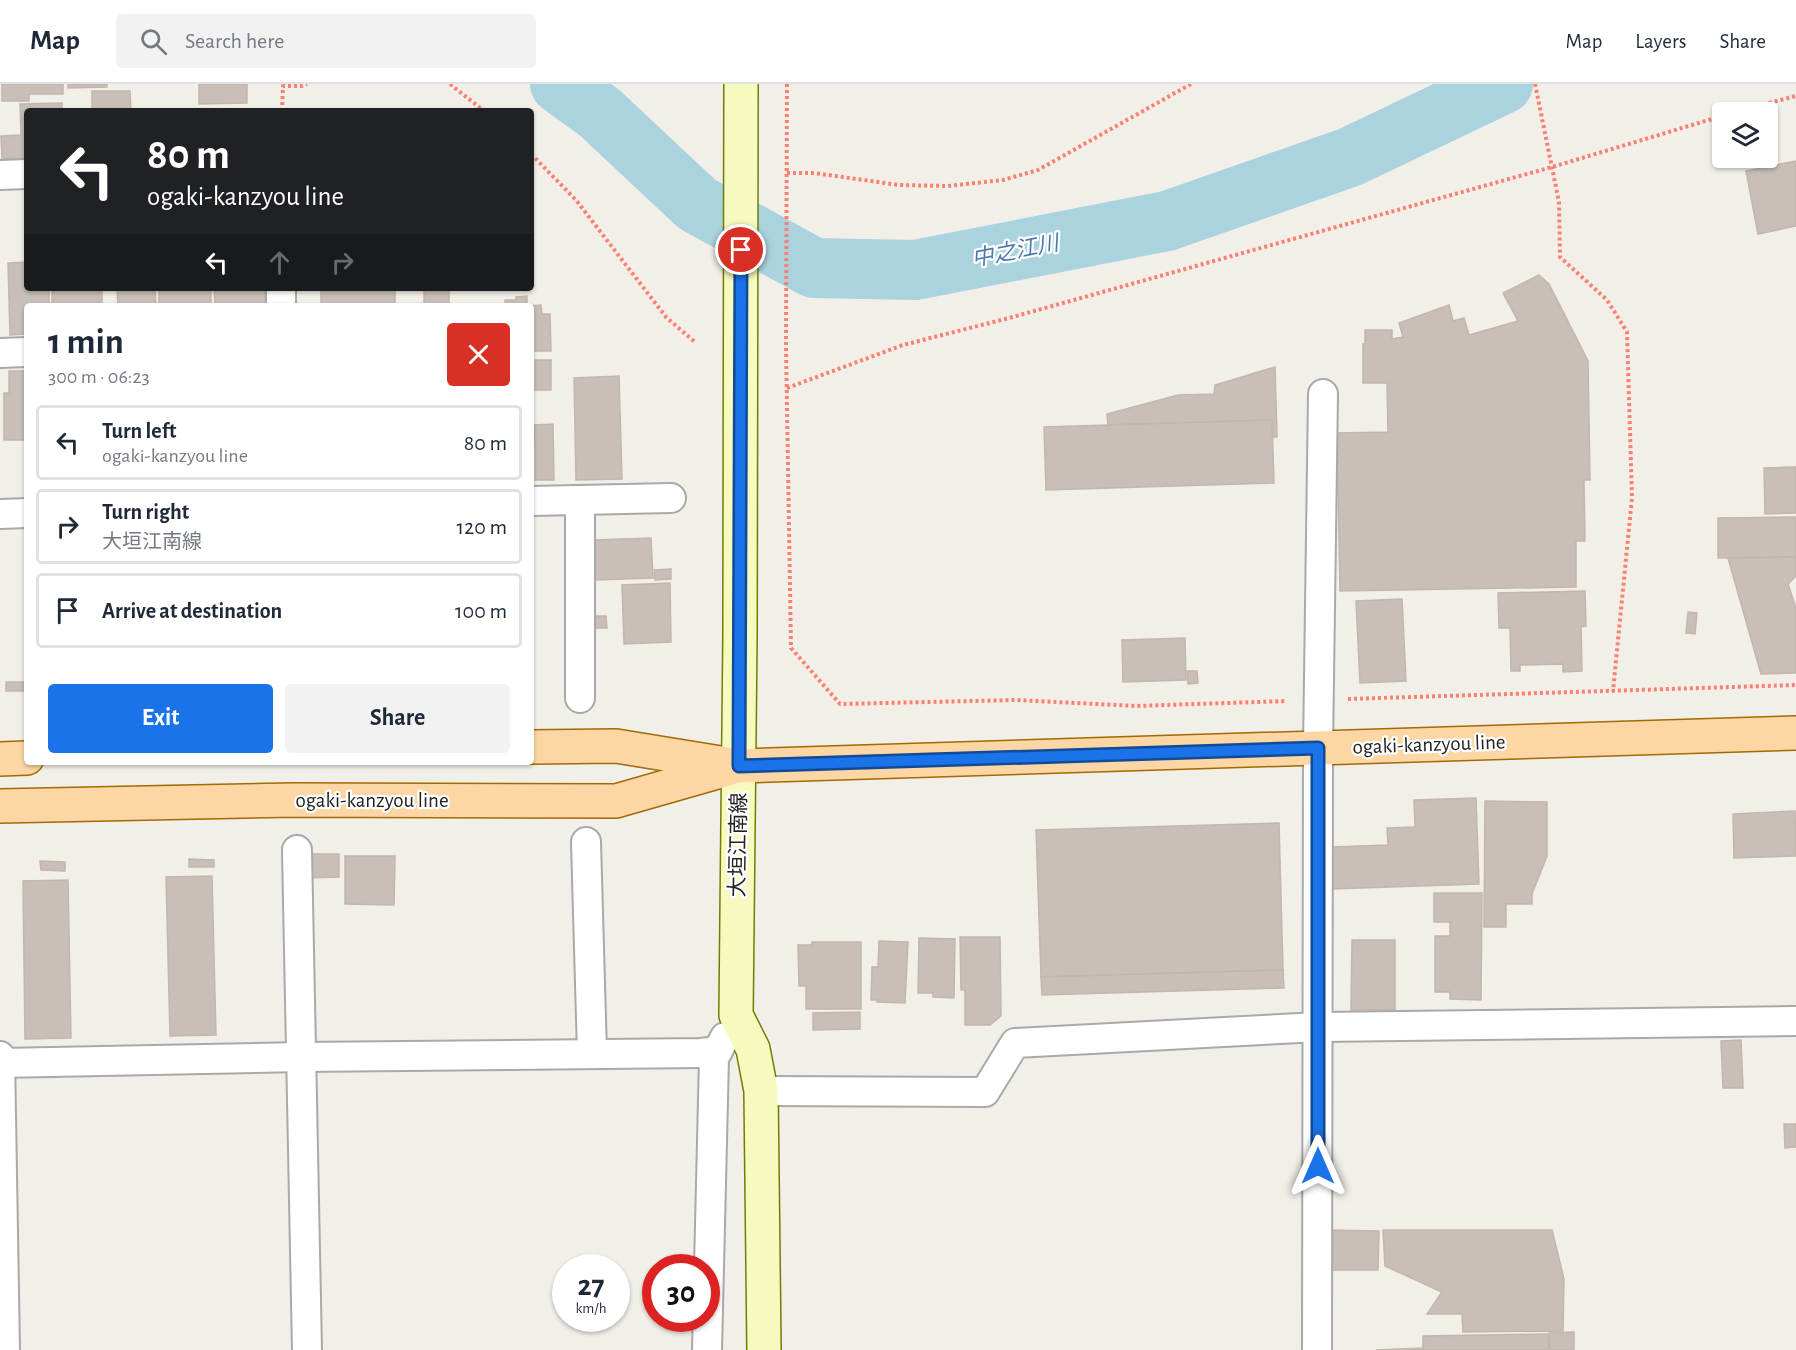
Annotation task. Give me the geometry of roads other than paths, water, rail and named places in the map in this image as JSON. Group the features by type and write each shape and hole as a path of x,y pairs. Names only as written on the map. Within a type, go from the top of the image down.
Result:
{"main road":[{"name":"大垣江南線","path":"741,98 736,1015 753,1049 761,1091 764,1350"},
{"name":"ogaki-kanzyou line","path":"534,747 616,746 739,766 1796,733"},
{"path":"0,759 24,758"},
{"name":"ogaki-kanzyou line","path":"0,806 294,800 616,801 739,766"}],"street":[{"path":"0,175 24,174"},
{"path":"0,353 24,352"},
{"path":"1317,1350 1318,748 1323,394"},
{"path":"534,501 671,498"},
{"path":"580,500 580,698"},
{"path":"0,514 24,513"},
{"path":"586,842 592,1054"},
{"path":"297,850 307,1350"},
{"path":"707,1350 714,1058 736,1015"},
{"path":"761,1091 985,1092 1015,1043 1319,1028 1796,1021"},
{"path":"0,1063 718,1051"},
{"path":"0,1056 5,1350"}],"waterway":[{"name":"中之江川","path":"560,84 600,113 697,204 814,268 915,270 1167,221 1350,157 1503,84"}]}
